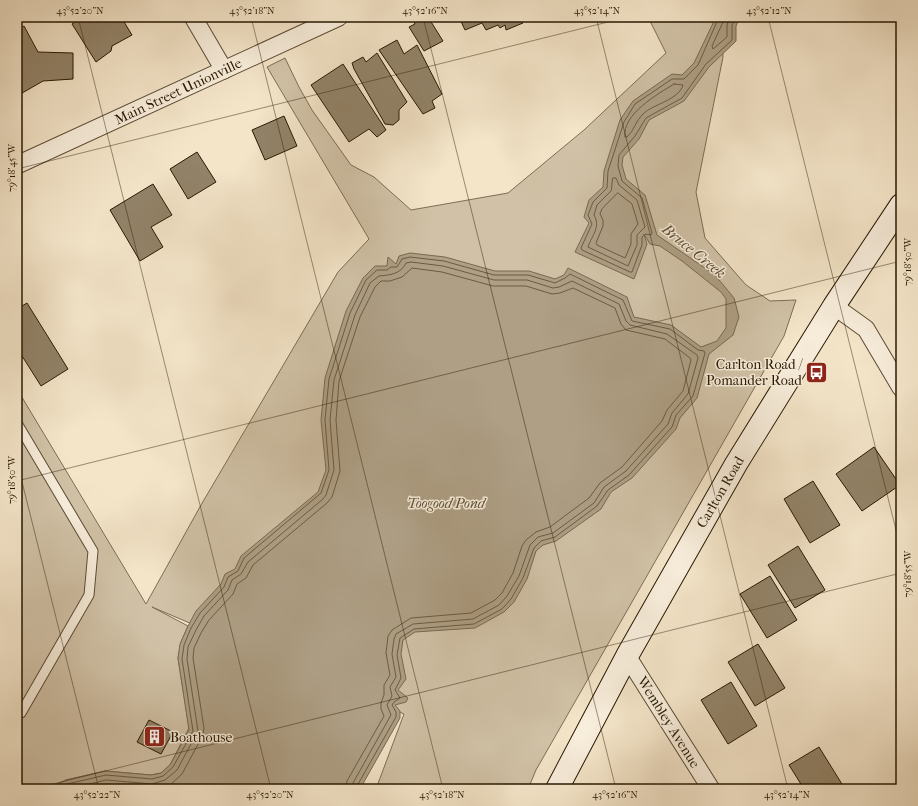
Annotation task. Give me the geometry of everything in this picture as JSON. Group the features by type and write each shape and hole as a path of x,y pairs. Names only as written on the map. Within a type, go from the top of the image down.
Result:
{"main road":[{"name":"Carlton Road","path":"557,789 627,656 736,464 834,306 901,205"}],"street":[{"path":"193,17 224,70"},
{"name":"Main Street Unionville","path":"17,165 339,17"},
{"path":"834,306 866,329 901,388"},
{"name":"Wembley Avenue","path":"627,656 711,789"}],"lane":[{"path":"17,423 93,551 89,595 21,713"}],"green space":[{"name":"Toogood Pond","path":"648,17 722,17 723,57 696,192 705,238 746,285 770,301 796,300 784,336 536,770 528,789 376,789 404,714 152,607 188,626 181,642 178,658 189,728 170,765 161,773 151,775 105,771 66,780 47,789 17,789 17,389 146,604 201,505 338,272 369,239 267,67 285,58 312,110 351,165 374,177 411,210 508,193 584,130 666,53"}],"water":[{"name":"Toogood Pond","path":"716,17 740,17 736,26 736,41 709,67 684,101 649,120 639,139 623,157 622,165 626,179 645,195 657,235 715,275 734,298 739,317 733,335 709,354 697,398 680,418 676,429 632,478 611,492 601,509 556,541 543,545 536,551 527,579 514,602 504,612 475,628 415,632 403,640 401,654 406,679 398,690 408,698 406,702 395,705 400,711 400,718 360,789 47,789 66,780 105,771 151,775 161,773 170,765 189,730 178,658 180,644 196,611 221,584 225,574 235,569 241,556 318,492 326,470 321,420 325,378 346,311 363,278 375,266 387,266 388,257 396,264 399,256 410,253 445,257 495,271 529,271 555,279 564,275 568,268 627,297 634,317 671,325 701,347 717,341 726,328 726,299 721,292 682,261 660,246 650,244 644,234 647,244 634,279 575,252 589,223 584,217 589,200 603,187 604,171 620,120 633,101 672,74 682,75 694,63"}],"building":[{"path":"82,17 121,17 132,35 112,46 111,51 96,62 72,24"},
{"path":"428,17 443,41 424,51 409,27 415,24 412,18"},
{"path":"459,17 520,17 523,23 506,30 505,25 500,28 498,25 486,30 482,23 465,30"},
{"path":"24,26 38,52 73,53 73,79 43,81 17,96 17,31"},
{"path":"397,40 404,54 417,45 442,94 432,101 435,108 423,114 379,50"},
{"path":"377,53 407,102 399,110 399,120 393,125 385,124 352,63 363,57 366,62"},
{"path":"343,64 386,130 377,137 369,129 349,142 311,85"},
{"path":"284,116 297,146 265,160 252,130"},
{"path":"197,152 216,182 188,199 170,169"},
{"path":"153,184 172,215 151,227 163,247 140,261 110,210"},
{"path":"27,303 68,369 41,386 17,348 17,309"},
{"path":"874,447 900,485 862,511 836,474"},
{"path":"813,481 840,525 810,543 784,499"},
{"path":"798,546 825,590 795,608 768,565"},
{"path":"770,576 797,620 767,638 740,594"},
{"path":"758,644 785,688 755,706 728,662"},
{"path":"731,682 757,726 728,744 701,700"},
{"name":"Boathouse","path":"149,720 173,732 161,754 137,742"},
{"path":"819,747 845,789 804,789 789,765"}],"place":[{"name":"Carlton Road / Pomander Road","path":"817,372"},
{"name":"Boathouse","path":"155,737"}],"water label":[{"name":"Bruce Creek","path":"694,251"}]}
